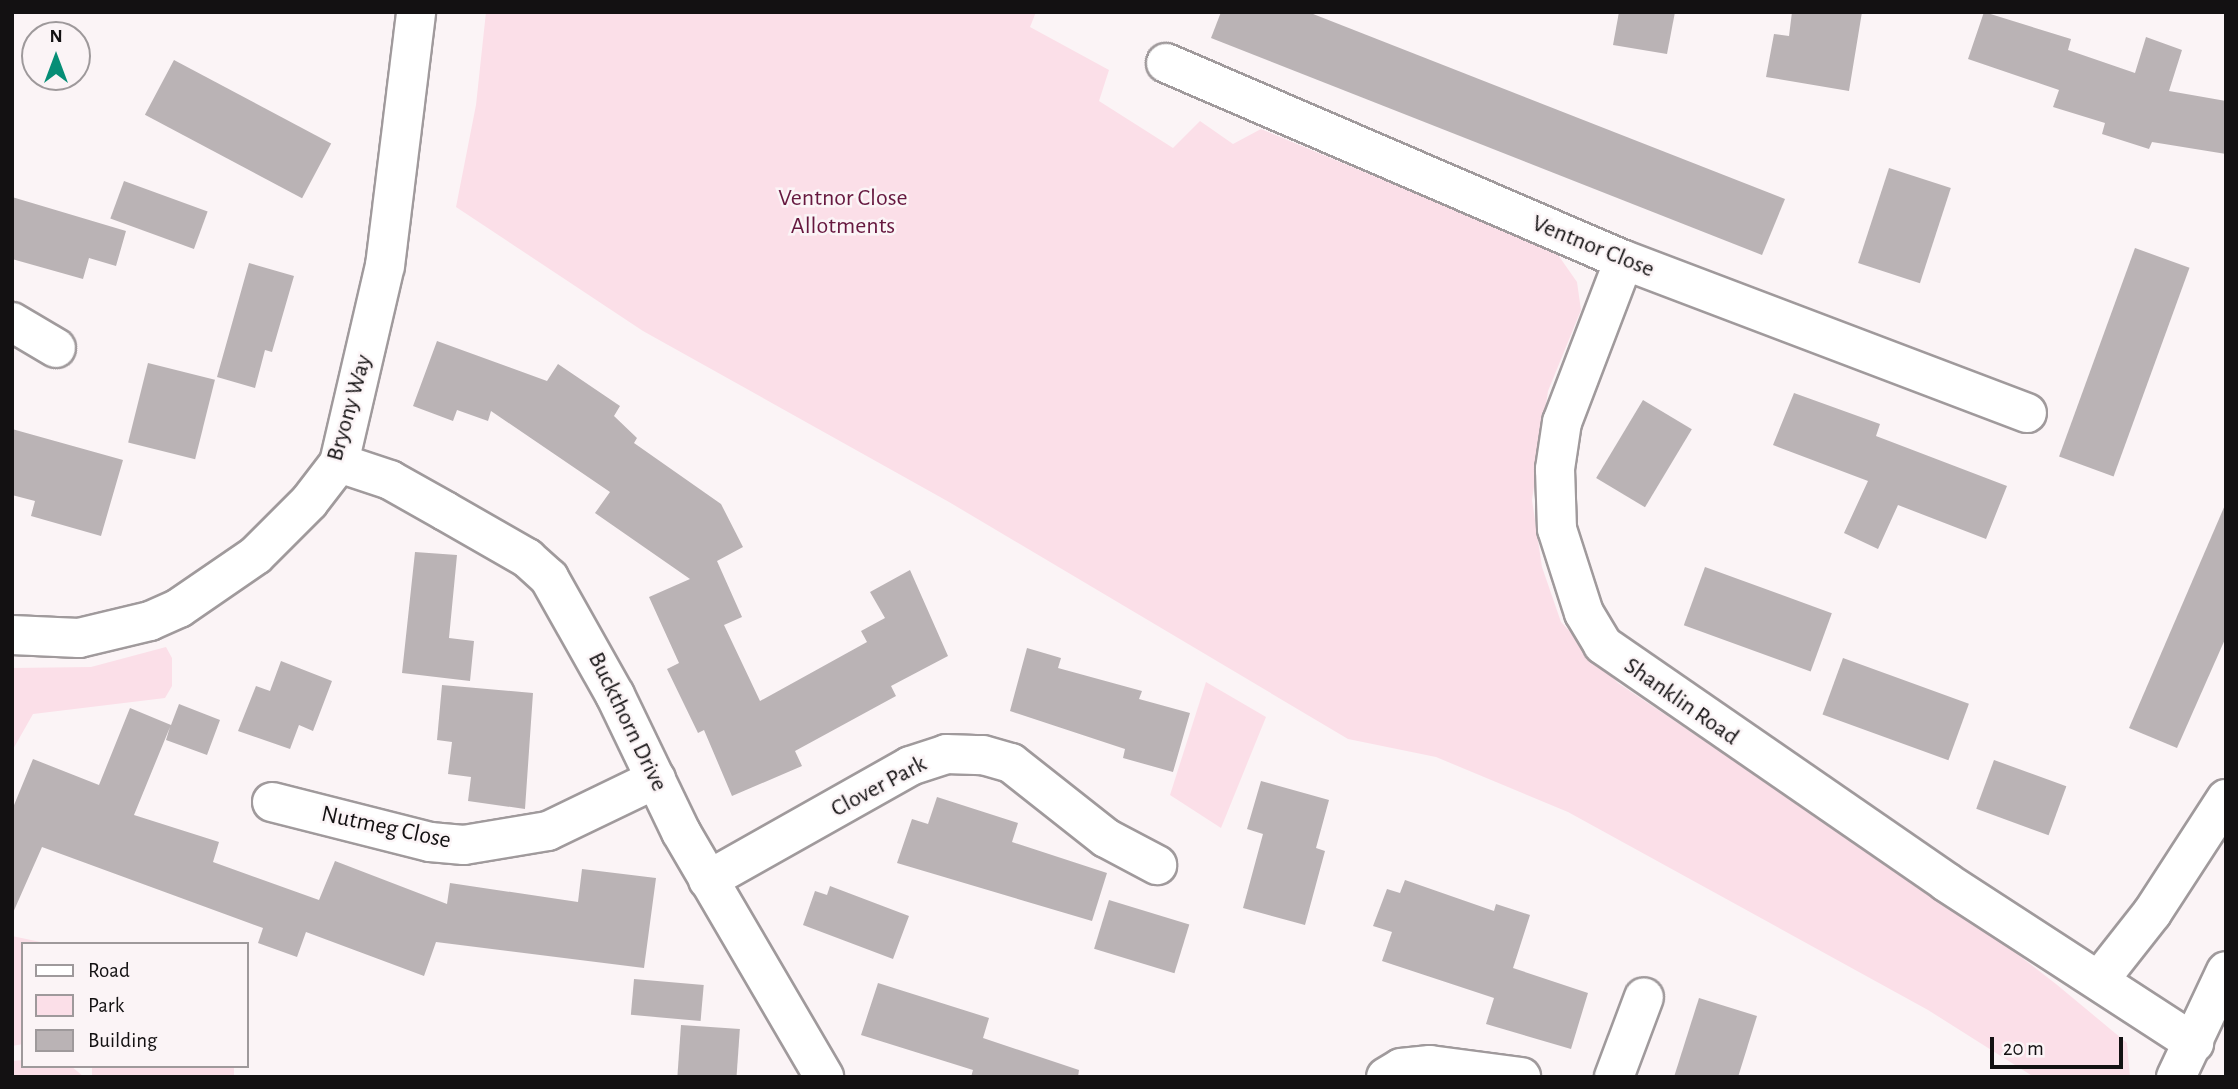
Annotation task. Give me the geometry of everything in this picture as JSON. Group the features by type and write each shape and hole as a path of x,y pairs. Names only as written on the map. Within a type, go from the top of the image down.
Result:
{"street":[{"name":"Bryony Way","path":"12,635 79,638 150,621 179,608 256,555 309,502 339,463 385,265 416,12"},
{"name":"Ventnor Close","path":"1166,63 1624,260 2026,414"},
{"name":"Shanklin Road","path":"1624,260 1562,422 1555,469 1557,529 1584,613 1603,645 1934,874 2100,979 2194,1043"},
{"path":"12,322 56,348"},
{"name":"Buckthorn Drive","path":"339,463 390,480 527,558 549,578 565,599 708,880 824,1077"},
{"name":"Clover Park","path":"708,880 910,766 946,754 983,755 1011,763 1107,838 1157,865"},
{"name":"Nutmeg Close","path":"272,802 430,842 464,845 548,831 656,779"},
{"path":"2100,979 2152,913 2226,799"},
{"path":"2176,1077 2226,971"},
{"path":"1614,1077 1644,997"},
{"path":"1386,1077 1401,1068 1430,1065 1521,1077"}],"green space":[{"name":"Ventnor Close Allotments","path":"486,12 1036,12 1030,27 1109,70 1099,101 1173,148 1200,121 1233,144 1261,129 1556,252 1577,282 1581,310 1548,391 1532,500 1542,567 1561,622 1618,683 1982,927 2056,984 2127,1043 2130,1077 2034,1077 1928,1010 1568,812 1436,757 1348,739 949,502 643,331 456,207 476,105"},
{"path":"166,647 172,658 172,686 165,698 33,714 12,751 12,668 91,667"},
{"path":"1206,682 1266,717 1221,828 1170,795"},
{"path":"12,936 40,942 21,942 21,1044 12,1046"},
{"path":"21,1060 21,1068 73,1068 84,1077 12,1077 12,1061"},
{"path":"92,1068 234,1068 234,1077 92,1077"}],"building":[{"path":"1221,12 1308,12 1785,199 1762,255 1211,38"},
{"path":"1619,12 1675,12 1667,54 1613,45"},
{"path":"1792,12 1862,12 1849,91 1766,77 1774,34 1789,36"},
{"path":"1984,12 2071,39 2068,50 2135,73 2146,37 2182,50 2169,91 2226,101 2226,154 2152,142 2149,149 2102,134 2105,123 2053,107 2059,90 1968,59"},
{"path":"174,60 331,144 302,198 145,115"},
{"path":"1889,168 1951,188 1920,283 1858,263"},
{"path":"124,181 208,211 194,249 110,219"},
{"path":"12,197 126,231 116,266 89,258 83,279 12,259"},
{"path":"2135,248 2190,268 2114,476 2059,457"},
{"path":"249,263 294,276 272,352 265,350 255,388 217,377"},
{"path":"437,341 547,381 558,364 620,406 614,416 637,438 634,443 721,504 743,547 717,561 742,617 724,625 760,701 867,642 861,631 885,618 870,592 910,570 948,656 891,686 896,696 795,751 802,766 732,796 704,730 698,733 667,669 679,663 649,597 690,579 595,513 610,492 491,411 488,421 457,410 453,421 413,406"},
{"path":"148,363 215,380 195,459 128,443"},
{"path":"1794,393 1880,424 1876,436 2007,486 1986,539 1898,505 1878,549 1844,533 1868,481 1773,445"},
{"path":"1643,400 1692,429 1645,507 1596,478"},
{"path":"12,429 123,460 101,536 31,516 35,501 12,495"},
{"path":"2225,505 2226,637 2177,748 2129,728"},
{"path":"415,552 457,555 449,638 474,641 470,681 402,673"},
{"path":"1705,567 1832,613 1811,671 1684,625"},
{"path":"1027,648 1061,658 1058,668 1142,691 1139,699 1190,713 1173,772 1123,758 1125,749 1010,711"},
{"path":"1843,658 1969,704 1948,760 1822,714"},
{"path":"281,661 332,681 313,731 299,725 290,749 238,731 256,686 270,691"},
{"path":"442,685 533,693 525,809 468,801 471,777 448,774 452,742 437,740"},
{"path":"179,704 220,720 207,755 166,740 170,727 134,815 219,842 213,862 319,900 335,861 447,904 450,883 578,902 582,869 656,878 644,968 436,942 424,976 306,932 297,957 258,943 263,928 42,847 12,915 12,810 33,759 99,785 130,708 171,725"},
{"path":"1994,760 2066,786 2049,835 1976,809"},
{"path":"1261,781 1329,800 1316,848 1325,851 1305,925 1243,908 1263,834 1247,829"},
{"path":"937,797 1018,823 1012,842 1107,873 1092,921 897,863 912,819 928,824"},
{"path":"1405,880 1494,911 1496,904 1530,915 1513,968 1588,993 1571,1049 1486,1024 1494,998 1382,961 1392,932 1373,926 1387,889 1400,893"},
{"path":"830,886 909,916 893,959 803,925 815,891 827,895"},
{"path":"1109,900 1189,925 1174,973 1094,949"},
{"path":"634,979 704,985 701,1021 631,1015"},
{"path":"878,983 989,1018 983,1038 1079,1070 1078,1077 971,1077 973,1070 861,1035"},
{"path":"1699,998 1757,1016 1738,1077 1674,1077"},
{"path":"681,1025 740,1029 737,1077 677,1077"}]}
